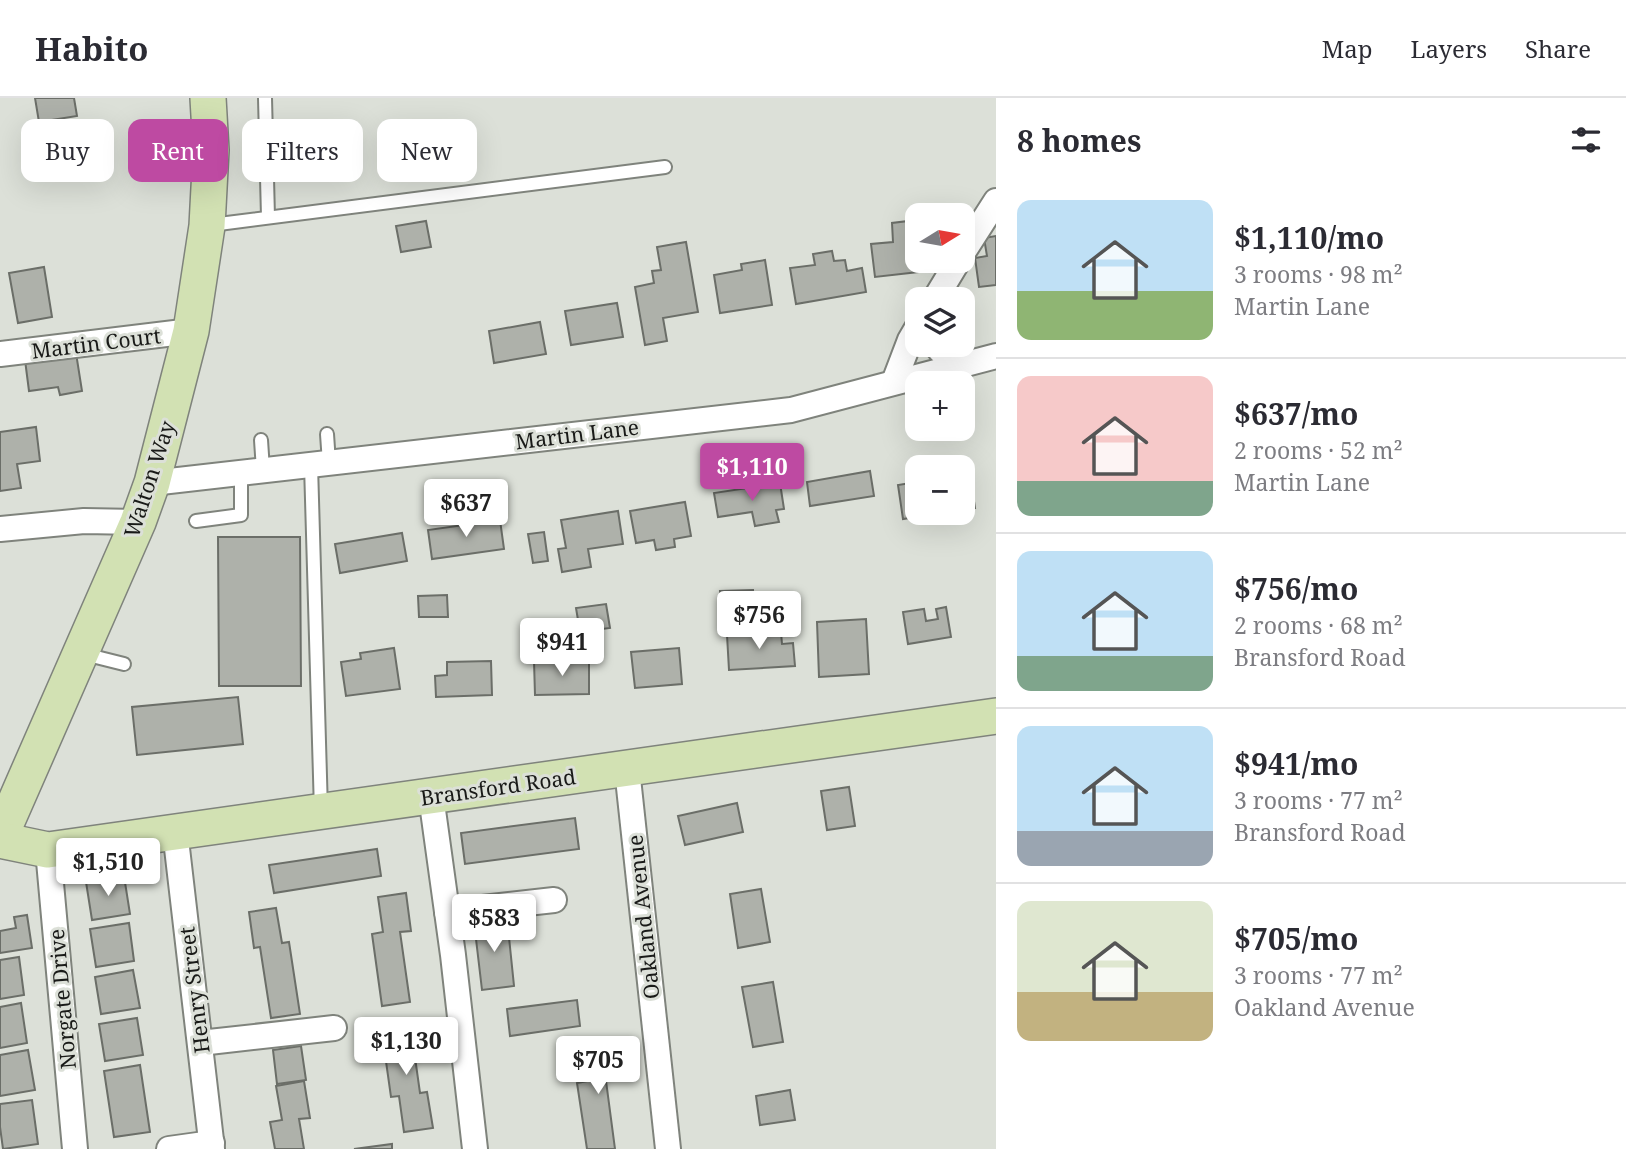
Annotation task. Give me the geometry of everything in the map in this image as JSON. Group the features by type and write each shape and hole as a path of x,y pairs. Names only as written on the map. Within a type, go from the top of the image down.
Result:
{"street":[{"name":"Walton Way","path":"0,838 138,522 152,483 191,331 207,226 211,150 208,98"},
{"path":"975,234 996,201"},
{"name":"Martin Court","path":"0,354 191,331"},
{"path":"894,383 905,353"},
{"name":"Martin Lane","path":"152,483 791,410 996,356"},
{"path":"947,357 955,366"},
{"path":"0,529 84,521 138,522"},
{"name":"Bransford Road","path":"0,838 48,850 996,716"},
{"name":"Oakland Avenue","path":"627,769 668,1149"},
{"path":"431,796 475,1149"},
{"name":"Henry Street","path":"175,831 212,1146"},
{"name":"Norgate Drive","path":"48,850 75,1149"},
{"path":"447,912 554,900"},
{"path":"200,1043 334,1028"},
{"path":"169,1149 212,1146"}],"lane":[{"path":"265,98 268,217"},
{"path":"207,226 665,167"},
{"path":"321,811 320,464 327,434"},
{"path":"196,521 241,515 261,440"},
{"path":"80,653 124,664"}],"building":[{"path":"35,98 74,98 77,116 38,119"},
{"path":"426,221 431,247 401,252 396,226"},
{"path":"905,221 905,273 910,273 875,277 871,244 893,242 892,223"},
{"path":"996,236 996,285 979,287 975,258 987,256 984,238"},
{"path":"686,242 698,312 663,318 667,341 645,345 635,287 654,283 652,271 661,270 657,247"},
{"path":"832,251 834,261 845,260 847,271 862,268 866,292 796,304 790,268 815,265 813,254"},
{"path":"765,260 772,305 720,313 714,275 742,270 741,264"},
{"path":"44,267 52,317 18,323 9,273"},
{"path":"617,303 623,337 571,345 565,311"},
{"path":"540,322 546,354 494,363 489,331"},
{"path":"76,353 82,391 60,395 58,387 29,391 25,360"},
{"path":"36,427 40,461 17,464 21,488 0,491 0,432"},
{"path":"870,471 874,496 810,506 807,482"},
{"path":"780,483 784,509 776,510 779,522 755,526 752,512 718,517 714,493"},
{"path":"905,484 905,519 903,519 898,485"},
{"path":"685,502 691,536 674,539 675,547 656,550 654,540 636,543 630,511"},
{"path":"618,511 623,544 588,549 591,567 562,572 558,549 566,548 561,520"},
{"path":"500,520 504,549 432,559 428,530"},
{"path":"544,532 548,561 533,563 528,534"},
{"path":"402,533 407,561 340,573 335,544"},
{"path":"218,537 300,537 301,686 219,686"},
{"path":"753,590 754,617 721,618 720,591"},
{"path":"447,595 448,617 419,617 418,596"},
{"path":"606,604 610,628 580,632 576,608"},
{"path":"946,607 951,637 908,644 903,612 924,609 926,621 938,619 936,609"},
{"path":"866,619 869,674 819,677 817,622"},
{"path":"781,632 782,644 793,643 795,666 729,670 727,635"},
{"path":"394,648 400,689 346,696 341,662 361,659 360,653"},
{"path":"679,648 682,684 635,688 631,652"},
{"path":"491,661 492,695 436,697 435,676 447,675 447,662"},
{"path":"534,661 589,661 589,694 535,695"},
{"path":"238,697 243,744 137,755 132,707"},
{"path":"849,787 855,826 827,830 821,791"},
{"path":"737,803 743,832 685,845 678,816"},
{"path":"575,818 579,849 465,864 461,833"},
{"path":"377,849 381,876 274,893 269,865"},
{"path":"124,876 130,914 92,920 86,882"},
{"path":"761,889 770,942 738,948 730,894"},
{"path":"406,893 411,931 400,932 410,1002 382,1006 372,934 383,932 378,897"},
{"path":"276,908 282,943 289,942 300,1014 271,1018 260,947 254,948 249,912"},
{"path":"27,915 32,948 0,953 0,931 16,928 14,917"},
{"path":"507,918 514,986 482,990 474,922"},
{"path":"129,923 134,961 96,967 90,929"},
{"path":"19,957 24,995 0,999 0,960"},
{"path":"133,970 140,1008 101,1014 95,977"},
{"path":"773,982 783,1042 753,1047 742,987"},
{"path":"577,1000 580,1026 510,1036 507,1009"},
{"path":"21,1003 27,1043 0,1048 0,1007"},
{"path":"137,1018 143,1055 105,1061 99,1024"},
{"path":"410,1022 420,1093 427,1092 433,1128 404,1132 399,1096 391,1097 381,1026"},
{"path":"612,1042 617,1080 606,1081 615,1149 587,1149 577,1083 588,1081 583,1047"},
{"path":"301,1046 306,1080 277,1084 273,1050"},
{"path":"28,1050 35,1090 0,1096 0,1055"},
{"path":"140,1065 150,1132 114,1137 104,1071"},
{"path":"304,1081 310,1118 299,1119 304,1149 275,1149 270,1122 282,1120 276,1086"},
{"path":"790,1090 795,1120 760,1125 756,1096"},
{"path":"32,1100 38,1144 3,1149 0,1104"},
{"path":"392,1144 392,1149 354,1149"}]}
